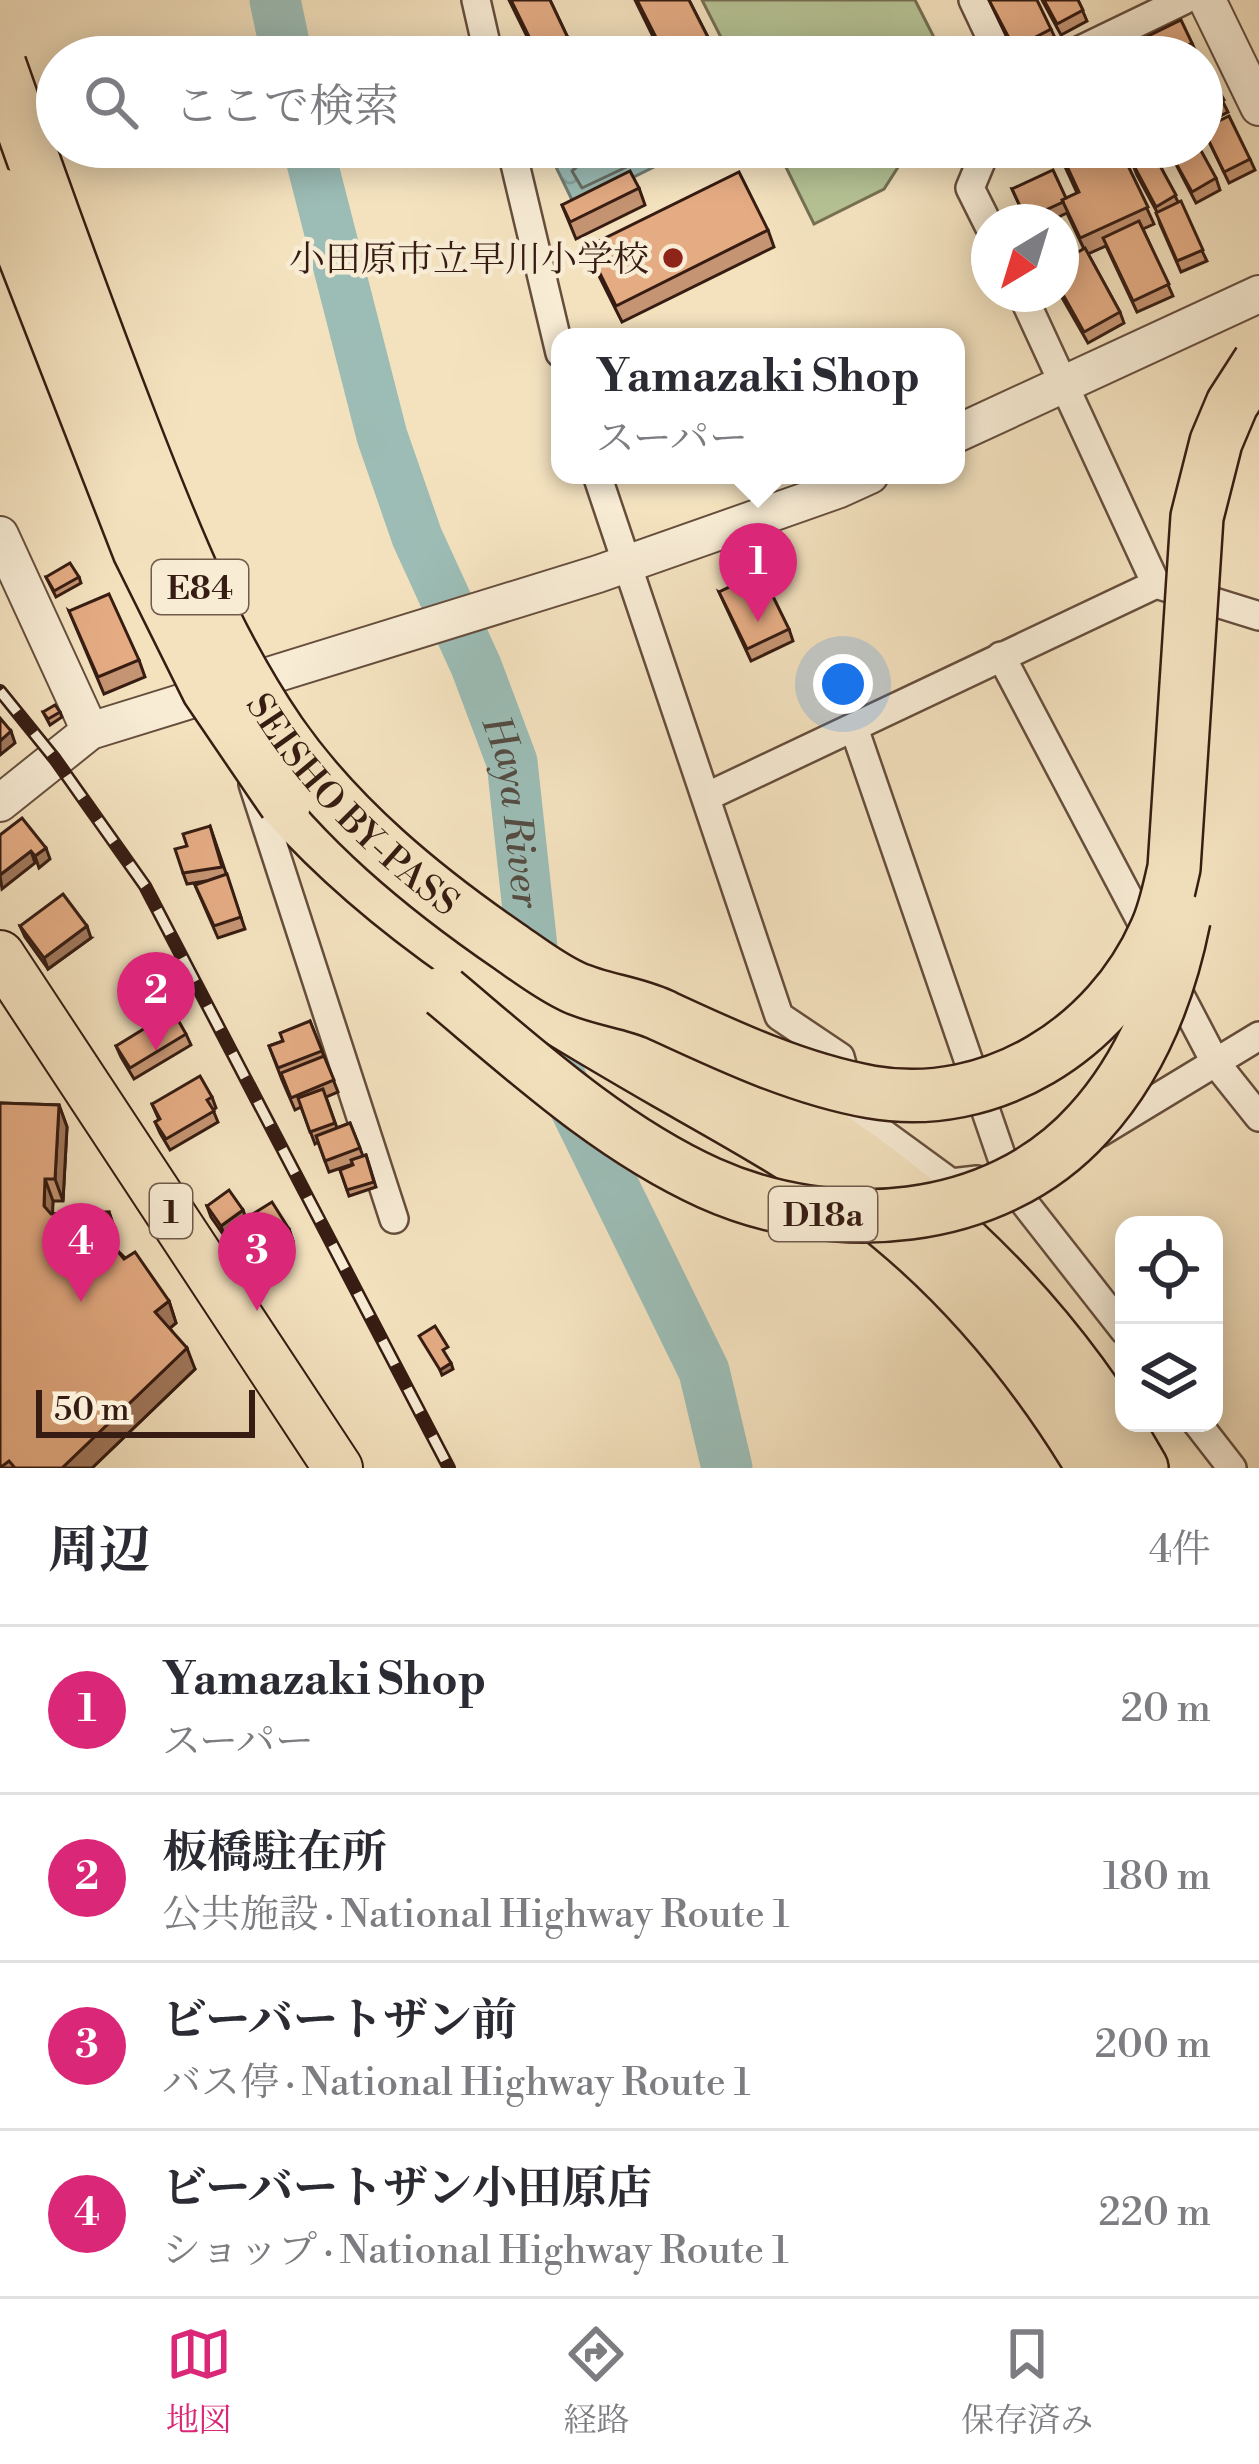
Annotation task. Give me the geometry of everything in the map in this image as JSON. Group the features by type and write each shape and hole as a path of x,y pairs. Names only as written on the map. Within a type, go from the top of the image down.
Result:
{"highway":[{"name":"SEISHO BY-PASS","path":"0,65 36,168"},
{"name":"SEISHO BY-PASS","path":"36,168 168,518 255,694 320,783 388,852 491,934 574,988 835,1139 950,1226 1041,1319 1142,1468"},
{"name":"SEISHO BY-PASS","path":"0,194 139,551 208,690 285,803 356,878 440,944 568,1026 812,1169 909,1243 983,1315 1053,1404 1093,1468"},
{"path":"574,988 648,1009 807,1076 906,1096 964,1090 1003,1078 1035,1064 1088,1028 1140,962 1164,910 1179,830 1199,500 1232,404 1259,362"},
{"name":"D18a","path":"285,803 296,837 308,855 372,929 585,1107 676,1166 711,1184 778,1207 849,1216 922,1212 1003,1186 1040,1164 1088,1125 1127,1074 1166,990 1196,862 1213,527 1230,458 1259,396"},
{"name":"1","path":"0,955 338,1468"}],"street":[{"path":"476,0 484,36"},
{"path":"973,0 990,36"},
{"path":"1109,36 1184,0"},
{"path":"1208,0 1259,107"},
{"path":"516,168 554,328"},
{"path":"978,168 970,188 978,204"},
{"path":"965,430 1259,293"},
{"path":"1031,312 1156,584"},
{"path":"598,484 612,569 706,797 779,1016 840,1057 855,1113 951,1183 1009,1180 1259,1036"},
{"path":"4,795 90,731 612,569 850,484"},
{"path":"0,535 90,731"},
{"path":"706,797 1156,584 1259,616"},
{"path":"1001,656 1215,1062 1259,1117"},
{"path":"220,691 394,1219"},
{"path":"854,728 1009,1180 1119,1324"},
{"path":"1204,1432 1232,1468"}],"green space":[{"path":"702,0 915,0 933,36 720,36"},
{"path":"786,168 898,168 884,189 814,224"}],"water":[{"path":"556,168 652,168 575,206"}],"building":[{"path":"511,0 550,0 567,36 529,36"},
{"path":"637,0 689,0 707,36 655,36"},
{"path":"989,0 1037,0 1051,29 1038,36 1008,36"},
{"path":"1044,0 1078,0 1083,10 1057,24"},
{"path":"1181,20 1189,36 1148,36"},
{"path":"1229,116 1250,159 1224,172 1222,168 1223,119"},
{"path":"1068,168 1129,168 1148,207 1080,238 1079,204 1062,200 1079,192"},
{"path":"1135,168 1161,168 1176,195 1156,207"},
{"path":"1179,168 1211,168 1216,178 1192,192"},
{"path":"1053,170 1066,198 1059,204 1019,204 1012,189"},
{"path":"630,171 639,188 570,222 562,205"},
{"path":"739,172 768,230 616,306 587,247"},
{"path":"1181,201 1203,250 1177,261 1156,213"},
{"path":"1139,221 1169,284 1133,301 1103,238"},
{"path":"1085,248 1120,312 1084,332 1073,312 1079,312 1079,252"},
{"path":"70,563 79,577 54,591 46,577"},
{"path":"761,572 789,629 747,649 719,592"},
{"path":"109,594 139,660 98,677 69,611"},
{"path":"55,705 60,712 48,719 43,712"},
{"path":"0,718 11,731 0,741"},
{"path":"22,818 46,848 35,856 31,851 0,875 0,835"},
{"path":"210,826 222,867 183,873 175,849 187,846 183,834"},
{"path":"227,874 241,917 214,926 195,885"},
{"path":"63,894 87,926 44,958 20,926"},
{"path":"173,1011 186,1034 130,1068 116,1046"},
{"path":"310,1021 322,1051 278,1068 269,1046 283,1041 280,1033"},
{"path":"324,1056 334,1080 291,1098 281,1073"},
{"path":"200,1076 214,1111 166,1139 155,1122 160,1119 152,1104"},
{"path":"323,1089 335,1123 310,1132 298,1098"},
{"path":"0,1103 59,1105 55,1179 45,1179 44,1206 51,1214 109,1212 108,1248 115,1248 124,1259 135,1252 169,1301 155,1312 187,1348 62,1468 15,1468 9,1461 0,1468"},
{"path":"350,1123 360,1148 325,1161 316,1136"},
{"path":"366,1155 374,1182 347,1190 340,1170"},
{"path":"229,1190 243,1210 221,1226 207,1206"},
{"path":"272,1202 289,1229 245,1257 231,1235 238,1230 235,1225"},
{"path":"435,1326 451,1363 440,1370 419,1336"}],"waterway":[{"name":"Haya River","path":"275,0 283,36"},
{"name":"Haya River","path":"313,168 382,436 417,537 476,666 512,762 542,1040 704,1371 727,1468"}],"railway":[{"path":"0,691 145,886 449,1468"}],"place":[{"name":"小田原市立早川小学校","path":"673,258"},
{"name":"Yamazaki Shop","path":"758,622"},
{"name":"板橋駐在所","path":"156,1051"},
{"name":"ビーバートザン小田原店","path":"81,1302"},
{"name":"ビーバートザン前","path":"257,1311"}]}
